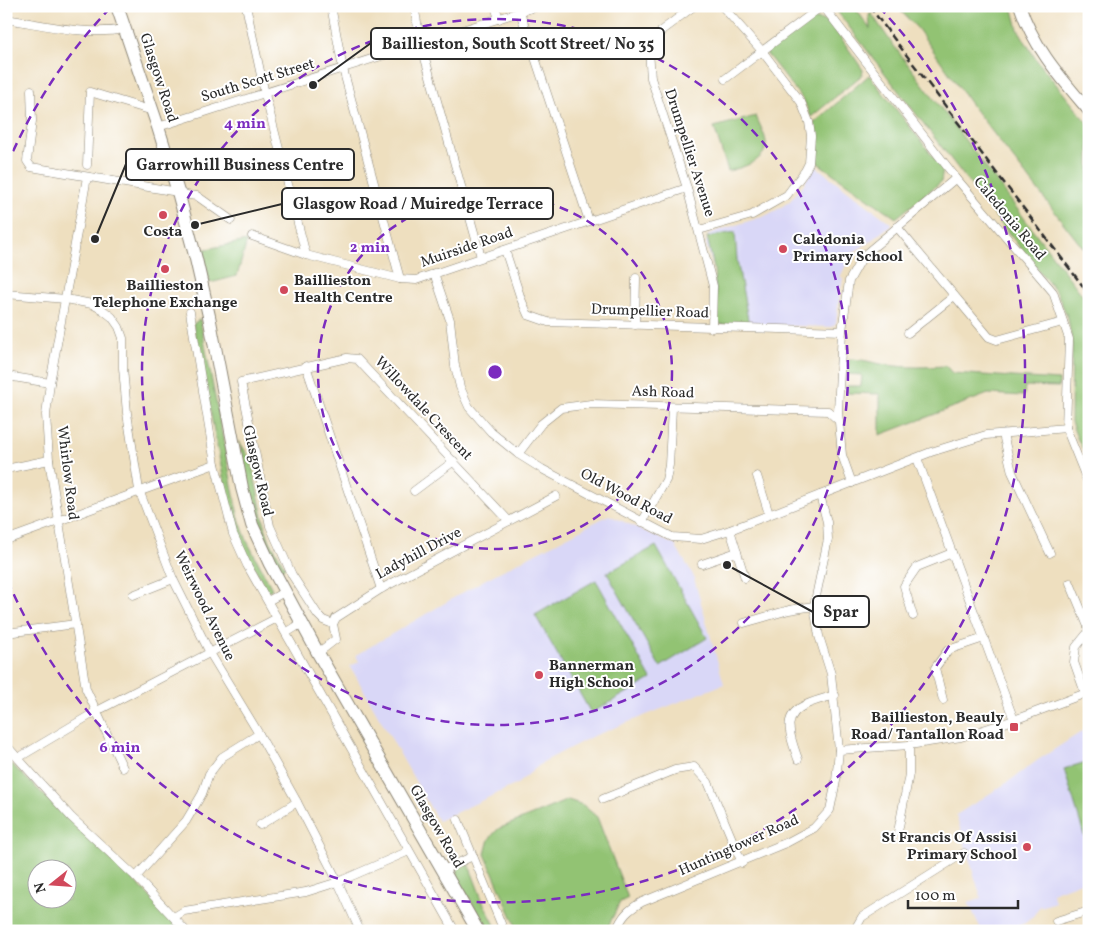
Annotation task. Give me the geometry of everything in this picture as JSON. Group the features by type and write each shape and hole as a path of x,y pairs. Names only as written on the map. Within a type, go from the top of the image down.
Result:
{"main road":[{"name":"Glasgow Road","path":"117,6 178,192 204,293 246,505 259,542 318,653 478,931"}],"street":[{"path":"246,6 265,94 306,255"},
{"path":"331,6 343,69 400,279"},
{"path":"414,6 421,44 481,257"},
{"path":"495,6 499,19"},
{"name":"South Scott Street","path":"158,127 538,6"},
{"name":"Drumpellier Avenue","path":"694,6 662,30 649,51 651,78 687,188 713,286 712,328"},
{"path":"699,230 752,215 787,195 809,164 811,136 801,102 762,51 722,6"},
{"path":"725,79 822,6"},
{"name":"Caledonia Road","path":"822,6 956,178 1053,292 1068,339 1066,428 1089,485"},
{"path":"1020,6 1025,22 1043,54 1089,111"},
{"path":"520,12 589,221"},
{"path":"6,19 90,31 125,29"},
{"path":"31,90 32,121 27,160 31,167 178,192 187,196 197,196 231,220"},
{"path":"87,165 90,92 153,111"},
{"name":"Whirlow Road","path":"87,177 46,415 49,460 86,689 123,768"},
{"path":"852,483 842,455 839,421 842,330 850,282 863,256 956,178"},
{"name":"Muirside Road","path":"252,236 306,255 400,279 416,280 687,188"},
{"path":"897,227 989,338 997,340 1063,322"},
{"name":"Drumpellier Road","path":"505,250 520,299 528,315 548,322 712,328 842,330"},
{"name":"Old Wood Road","path":"434,273 450,320 455,366 460,387 469,407 491,432 518,454 542,469 672,537 701,539 730,530 917,458 986,435 1066,428"},
{"path":"636,278 636,325"},
{"name":"Weirwood Avenue","path":"6,294 66,299 92,304 112,317 119,327 123,338 123,368 127,413 139,490 173,579 210,653 297,802 338,882 360,931"},
{"path":"908,333 954,296"},
{"path":"190,312 215,464 234,534 247,564 277,618 455,931"},
{"name":"Willowdale Crescent","path":"333,624 323,620 318,615 292,575 270,526 241,382 306,366 347,358 357,359 510,521"},
{"path":"306,366 381,589"},
{"path":"7,376 50,383"},
{"path":"839,402 828,411 839,421"},
{"name":"Ash Road","path":"518,454 541,424 561,408 591,404 672,408 828,411"},
{"path":"642,522 666,480 669,466 672,408"},
{"path":"1002,434 1012,472 1050,553"},
{"path":"917,458 1014,720"},
{"path":"6,469 49,460"},
{"path":"414,490 454,461"},
{"path":"6,540 139,490 215,464"},
{"path":"757,476 769,514"},
{"name":"Huntingtower Road","path":"616,931 628,910 642,902 788,842 814,828 830,810 836,781 839,750 835,695 831,674 819,636 814,606 828,538 828,522 820,495"},
{"name":"Ladyhill Drive","path":"333,624 336,618 381,589 556,496"},
{"path":"730,530 745,578"},
{"path":"702,564 737,552"},
{"path":"913,616 904,586 916,567 952,552"},
{"path":"133,595 173,579"},
{"path":"839,750 909,744 961,736 1014,720 1087,693 1074,662 1076,647 1089,630 1070,583"},
{"path":"268,601 284,592"},
{"path":"750,624 789,610 814,606"},
{"path":"18,758 96,711 277,618"},
{"path":"286,633 302,623"},
{"path":"6,633 76,624"},
{"path":"318,653 336,639 333,624"},
{"path":"943,700 935,668 948,650 984,638"},
{"path":"798,758 792,751 789,729 791,717 803,705 835,695"},
{"path":"136,877 186,821 202,794 209,774 222,756 259,734"},
{"path":"898,832 909,774 909,744"},
{"path":"6,745 71,817 136,877 186,931"},
{"path":"603,799 675,770 694,767 708,782 742,862"},
{"path":"260,825 297,802"},
{"path":"458,820 504,931"},
{"path":"174,917 184,911 306,892 338,882 409,851"},
{"path":"854,931 862,917 964,854"},
{"path":"443,870 473,856"},
{"path":"1056,921 1089,911"}],"shaded area":[{"name":"Caledonia Primary School","path":"814,165 892,224 852,253 840,277 843,278 836,323 832,327 718,324 713,298 715,273 706,244 707,237 709,234 765,216 780,208 790,201 804,184"},
{"name":"Bannerman High School","path":"609,515 675,545 693,575 724,684 591,737 543,762 517,784 438,821 350,666 359,662 356,655 486,579"},
{"name":"St Francis Of Assisi Primary School","path":"1089,727 1089,879 1052,893 1055,902 1041,907 1040,905 1034,915 1025,923 1006,931 982,931 968,902 981,898 956,815"}],"green space":[{"path":"833,6 854,6 870,29 869,15 871,13 1089,304 1089,460 1071,422 1072,343 1068,318 1057,293 994,215"},
{"path":"896,6 1012,6 1018,29 1035,58 1089,125 1089,253 1079,243 973,107 918,29"},
{"path":"812,18 830,22 863,70 862,75 811,117 804,101 766,53"},
{"path":"869,75 943,169 941,182 896,218 815,161 816,135 814,123"},
{"path":"756,116 766,142 763,154 753,162 728,171 714,127"},
{"path":"735,232 737,260 749,325 718,324 714,268 707,237"},
{"path":"247,241 237,276 210,283 201,250"},
{"path":"200,319 238,516 247,541 272,589 267,592 241,541 230,512 193,324"},
{"path":"849,359 902,367 946,366 952,373 1059,380 1059,387 1025,386 1024,396 988,394 880,435 880,394 847,393 847,386 861,386 862,375 848,374"},
{"path":"239,441 251,460 265,527 270,541 285,567 280,571 257,518 248,490"},
{"path":"656,546 707,638 660,667 607,573"},
{"path":"596,580 651,679 591,713 535,615"},
{"path":"1089,761 1089,837 1085,838 1064,769"},
{"path":"9,762 132,878 183,931 6,931 6,763"},
{"path":"568,800 583,805 597,817 628,898 620,902 606,931 518,931 485,854 489,839 498,829"},
{"path":"469,865 483,902 498,931 488,931 457,877 458,868"}],"railway":[{"path":"869,6 1089,294"}],"place":[{"name":"Baillieston, South Scott Street/ No 35","path":"313,85"},
{"name":"Costa","path":"163,215"},
{"name":"Glasgow Road / Muiredge Terrace","path":"195,225"},
{"name":"Garrowhill Business Centre","path":"95,239"},
{"name":"Caledonia Primary School","path":"783,249"},
{"name":"Baillieston Telephone Exchange","path":"165,269"},
{"name":"Baillieston Health Centre","path":"284,290"},
{"name":"Spar","path":"727,565"},
{"name":"Bannerman High School","path":"539,675"},
{"name":"Baillieston, Beauly Road/ Tantallon Road","path":"1014,727"},
{"name":"St Francis Of Assisi Primary School","path":"1027,847"}]}
